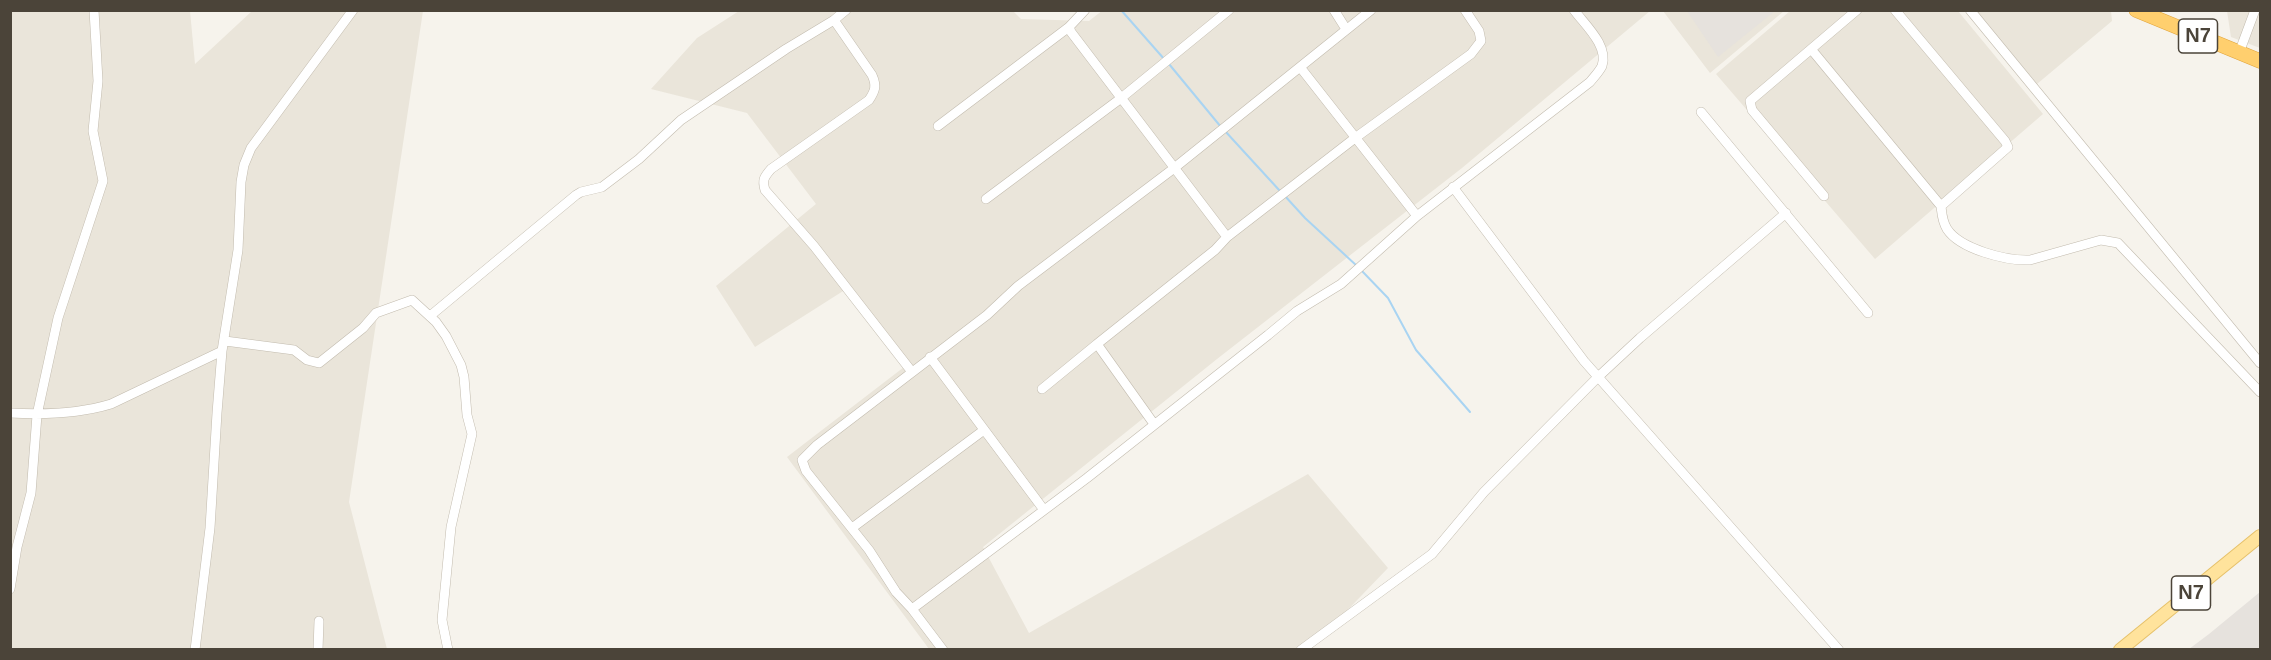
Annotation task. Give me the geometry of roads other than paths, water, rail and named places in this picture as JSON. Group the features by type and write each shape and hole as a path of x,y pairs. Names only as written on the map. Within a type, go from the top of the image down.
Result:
{"highway":[{"name":"N7","path":"2136,10 2260,61"}],"main road":[{"name":"N7","path":"2120,650 2260,536"}],"street":[{"path":"10,589 17,547 31,493 37,415 58,318 103,181 93,131 98,81 94,10"},
{"path":"195,650 210,528 222,351 238,250 244,165 251,148 353,10"},
{"path":"430,316 576,195 602,187 639,159 681,120 846,10"},
{"path":"938,126 1069,27 1085,10"},
{"path":"986,199 1120,99 1229,10"},
{"path":"1334,10 1346,29"},
{"path":"943,650 896,592 869,550 806,471 802,460 817,445 987,315 1018,286 1173,169 1371,10"},
{"path":"1042,389 1215,250 1227,237 1355,138 1471,54 1481,41 1479,31 1465,10"},
{"path":"912,609 1268,336 1284,320 1315,298 1341,284 1416,216 1527,133 1590,82 1601,68 1604,55 1599,43 1574,10"},
{"path":"1824,196 1752,110 1750,101 1857,10"},
{"path":"1895,10 2008,147 1941,206"},
{"path":"1970,10 2260,363"},
{"path":"2239,53 2255,10"},
{"path":"834,20 872,75 876,84 875,92 869,100 771,169 764,177 763,183 765,190 814,246 912,372"},
{"path":"1069,27 1120,99 1227,237"},
{"path":"1810,49 1941,206 1943,221 1948,231 1958,240 2008,259 2030,260 2101,240 2118,243 2260,392"},
{"path":"1300,67 1416,216"},
{"path":"1701,112 1868,313"},
{"path":"1453,187 1598,377 1839,650"},
{"path":"1301,650 1432,554 1484,492 1598,377 1786,213"},
{"path":"225,341 294,350 307,360 319,363 363,328 380,311 412,300 430,316 446,336 461,365 467,415 473,439 451,527 442,620 448,650"},
{"path":"1097,345 1154,424"},
{"path":"10,413 37,415 81,411 111,404 222,351"},
{"path":"930,357 1044,510"},
{"path":"852,528 984,430"},
{"path":"318,650 320,621"}],"waterway":[{"path":"1121,10 1165,60"},
{"path":"1169,64 1221,127"},
{"path":"1225,131 1280,191"},
{"path":"1284,195 1305,218 1357,266"},
{"path":"1361,270 1388,298 1416,350 1470,412"}]}
